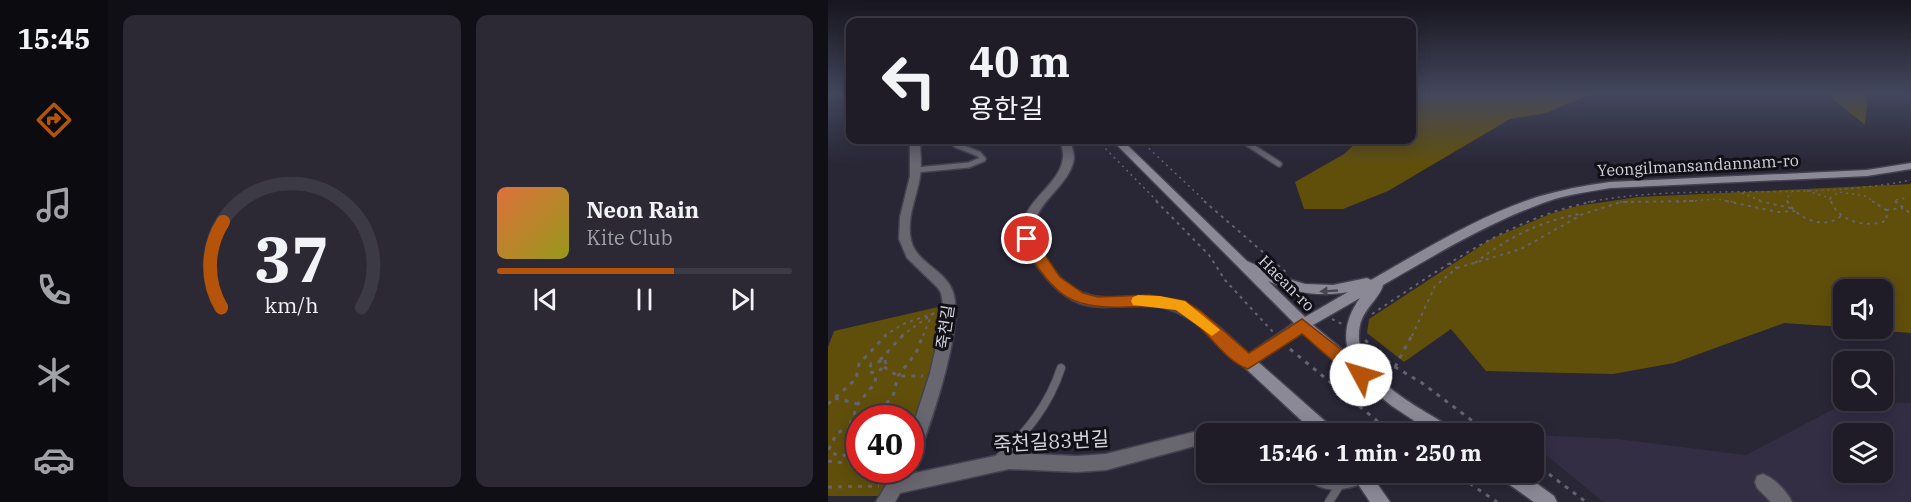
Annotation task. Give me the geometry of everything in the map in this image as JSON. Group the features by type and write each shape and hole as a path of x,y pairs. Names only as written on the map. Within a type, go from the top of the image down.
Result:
{"street":[{"name":"죽천길","path":"915,144 915,170 903,227 907,248 942,286 949,303 936,375 924,412"},
{"path":"1066,144 1068,152 1063,173 1036,206 1026,232 1030,246 1055,280 1069,293 1088,301 1109,303 1160,301 1180,305 1196,315 1316,423"},
{"name":"Haean-ro","path":"1121,144 1302,325 1372,383 1432,423"},
{"name":"Yeongilmansandannam-ro","path":"1248,362 1302,325 1485,221 1520,206 1577,190 1610,185 1867,172 1911,166"},
{"path":"1236,259 1278,281 1310,291 1340,290 1386,277"},
{"path":"1372,383 1353,349 1352,326 1360,307 1386,277"},
{"name":"죽천길83번길","path":"897,485 994,462 1034,460 1090,464 1137,455 1196,439"},
{"path":"1763,482 1783,502"},
{"path":"1366,483 1381,502"},
{"path":"1521,483 1548,502"},
{"path":"885,502 897,485"}],"lane":[{"path":"915,170 969,165 983,159 979,154 956,144"},
{"path":"1248,144 1279,164"},
{"path":"994,462 1022,435 1052,396 1061,368"},
{"path":"1329,502 1341,483"}],"path":[{"path":"1101,144 1209,255 1225,280 1281,340 1351,402 1379,423"},
{"path":"1366,318 1489,236 1541,215 1585,203 1634,196 1799,190 1911,180"},
{"path":"1830,198 1815,192 1799,190 1788,195 1786,199 1791,208 1809,219 1828,223 1835,222 1842,215"},
{"path":"1740,192 1762,202 1791,208"},
{"path":"1830,198 1839,192 1855,193 1873,200 1886,210 1903,208"},
{"path":"1830,198 1831,206 1856,222 1875,225 1887,220 1886,210"},
{"path":"1908,198 1894,200 1911,214"},
{"path":"1473,264 1523,230 1556,218 1583,214 1621,202 1669,203 1706,199 1729,201 1778,212 1795,211"},
{"path":"1395,367 1422,317 1435,286 1456,268 1521,249 1583,214"},
{"path":"1449,263 1456,268"},
{"path":"880,360 886,362 884,368 871,373 868,369 880,360 896,340 949,303"},
{"path":"886,405 893,396 898,376 916,353 932,314"},
{"path":"828,404 856,379 856,366 880,338 897,326 932,314"},
{"path":"884,368 898,376 936,375"},
{"path":"835,398 858,404 875,383 876,373"},
{"path":"846,427 832,439 829,449 831,453 842,456 846,454"},
{"path":"828,461 846,462"},
{"path":"1544,470 1586,502"},
{"path":"1470,483 1497,502"},
{"path":"828,488 897,485"}],"shaded area":[{"path":"1416,117 1519,117 1510,119 1388,191 1343,209 1304,209 1295,182 1344,154 1355,144 1416,144"},
{"path":"1856,117 1866,117 1865,125"},
{"path":"1911,184 1911,333 1893,332 1893,279 1833,279 1833,326 1784,323 1674,363 1613,374 1486,371 1451,329 1404,362 1367,333 1369,319 1491,239 1550,214 1577,206 1638,197"},
{"path":"938,307 938,338 923,405 846,405 846,483 893,483 886,496 828,496 828,347 834,331"},
{"path":"1893,402 1911,403 1911,502 1603,502 1544,453 1544,436 1617,439 1746,455 1833,409 1893,411"}],"slow traffic":[{"path":"1138,301 1160,301 1180,305 1212,330"}],"route":[{"path":"1027,239 1035,255 1061,288 1078,297 1098,303 1160,301 1180,305 1196,315 1248,362 1302,325 1361,375"}]}
